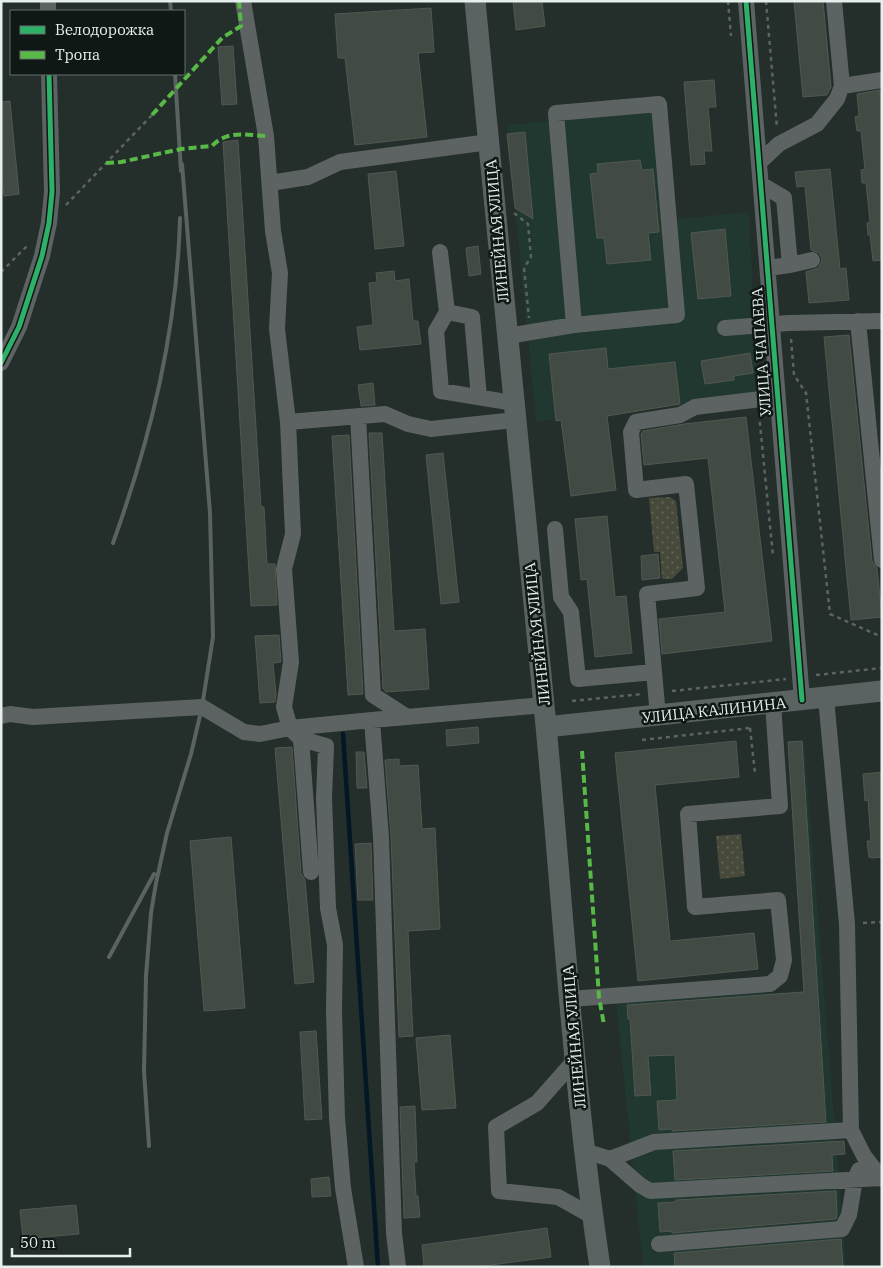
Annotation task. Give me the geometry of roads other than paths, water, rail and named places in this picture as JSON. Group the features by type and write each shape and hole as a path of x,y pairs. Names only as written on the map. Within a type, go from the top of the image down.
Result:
{"main road":[{"name":"ЛИНЕЙНАЯ УЛИЦА","path":"476,1 514,412 544,705 570,999 592,1216 600,1267"},
{"name":"УЛИЦА КАЛИНИНА","path":"546,727 882,691"}],"street":[{"path":"243,1 266,136 273,231 280,273 276,329 288,422 293,534 284,569 291,662 284,707 295,734 311,872"},
{"name":"УЛИЦА ЧАПАЕВА","path":"746,1 802,700"},
{"path":"760,162 779,144 817,124 837,99 842,86 834,1"},
{"path":"1,363 19,327 42,256 49,223 52,192 49,75"},
{"path":"842,86 882,80"},
{"path":"507,336 574,325 677,316 659,104 556,113 574,325"},
{"path":"270,183 308,177 340,162 489,142"},
{"path":"762,185 784,198 790,265"},
{"path":"440,252 447,312 436,331 441,391 479,397 514,412"},
{"path":"768,268 812,260"},
{"path":"447,312 472,317 479,397"},
{"path":"858,321 882,560"},
{"path":"724,328 789,322 882,321"},
{"path":"658,716 647,594 697,588 686,484 636,490 630,432 636,422 680,415 695,407 777,397"},
{"path":"288,422 385,414 408,424 431,429 514,412"},
{"path":"358,416 374,695 407,717"},
{"path":"554,528 561,597 572,612 578,678 654,672"},
{"path":"533,600 561,597"},
{"path":"826,698 847,924 851,1130 864,1156 881,1178"},
{"path":"570,999 770,984 780,976 784,960 778,900 695,906 688,814 780,806 773,703"},
{"path":"1,716 10,714 33,717 202,707 244,732 295,734 372,720 544,705"},
{"path":"372,720 380,837 394,1233 398,1267"},
{"path":"295,734 326,746 324,798 328,908 336,945 334,1011 337,1118 344,1188 356,1267"},
{"path":"576,1060 536,1103 496,1127 499,1191 558,1197 592,1216"},
{"path":"610,1159 654,1142 851,1130"},
{"path":"585,1151 610,1159 640,1185 650,1191 881,1178"},
{"path":"660,1244 842,1229 849,1215 855,1179 864,1156"}],"waterway":[{"path":"343,734 378,1267"}],"railway":[{"path":"170,1 171,10"},
{"path":"175,75 181,171"},
{"path":"149,1146 144,1071 146,976 151,913 167,833 191,754 202,707 213,637 210,513 182,164"},
{"path":"113,543 139,463 160,383 174,302 180,218"},
{"path":"109,957 154,874"}]}
